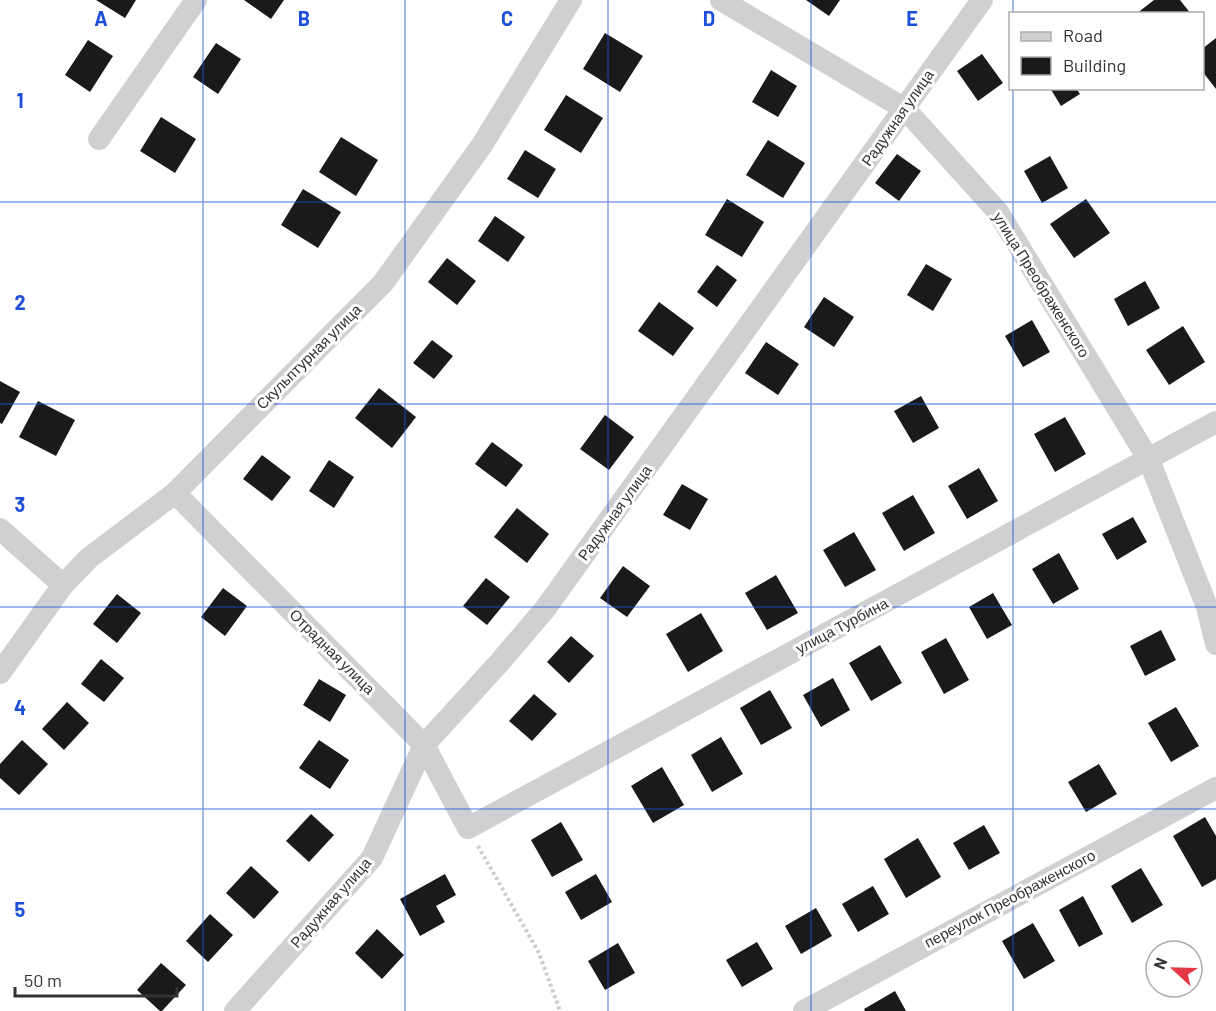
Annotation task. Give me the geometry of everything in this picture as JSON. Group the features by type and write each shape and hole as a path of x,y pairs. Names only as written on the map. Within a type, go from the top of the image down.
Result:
{"street":[{"path":"99,139 196,0"},
{"name":"Скульптурная улица","path":"0,673 63,585 89,558 175,493 383,283 482,145 571,0"},
{"name":"улица Преображенского","path":"721,0 905,110 998,212 1149,460 1207,607 1216,644"},
{"name":"Радужная улица","path":"235,1011 372,858 424,745 545,609 982,0"},
{"name":"улица Турбина","path":"468,828 1216,422"},
{"name":"Отрадная улица","path":"175,493 424,745 468,828"},
{"path":"0,529 63,585"},
{"name":"переулок Преображенского","path":"804,1011 1216,788"}],"path":[{"path":"468,828 539,953 560,1011"}],"building":[{"path":"96,0 136,0 125,18"},
{"path":"244,0 284,0 271,19"},
{"path":"806,0 840,0 829,16"},
{"path":"1154,0 1180,0 1189,12 1139,12"},
{"path":"605,33 643,56 620,92 583,69"},
{"path":"1216,38 1216,89 1204,74 1204,47"},
{"path":"88,40 113,56 90,92 65,75"},
{"path":"216,43 241,59 218,94 193,77"},
{"path":"982,54 1003,83 978,101 957,71"},
{"path":"771,70 797,86 778,117 752,102"},
{"path":"1051,90 1077,90 1080,94 1061,106"},
{"path":"566,95 603,118 581,153 544,130"},
{"path":"161,117 196,139 175,173 140,151"},
{"path":"341,137 378,160 356,196 319,172"},
{"path":"768,140 805,163 783,198 746,175"},
{"path":"525,150 556,169 538,198 507,179"},
{"path":"897,154 921,171 899,201 875,183"},
{"path":"1050,156 1068,188 1042,203 1024,171"},
{"path":"303,189 341,212 318,248 281,225"},
{"path":"727,199 764,222 742,257 705,235"},
{"path":"1086,199 1110,233 1074,258 1050,224"},
{"path":"495,216 525,237 508,262 478,241"},
{"path":"447,258 476,281 457,305 428,282"},
{"path":"926,264 952,279 933,311 907,295"},
{"path":"717,265 737,280 717,307 697,292"},
{"path":"1145,281 1160,308 1128,326 1114,299"},
{"path":"824,297 854,317 834,347 804,327"},
{"path":"659,302 694,328 673,356 638,331"},
{"path":"1032,320 1050,352 1023,367 1005,336"},
{"path":"1183,326 1205,362 1169,385 1146,350"},
{"path":"432,340 453,356 434,379 413,363"},
{"path":"766,342 799,364 778,395 745,373"},
{"path":"0,381 20,392 2,424 0,423"},
{"path":"379,388 416,417 392,448 355,418"},
{"path":"921,396 939,428 913,443 894,411"},
{"path":"38,401 75,420 56,456 19,437"},
{"path":"605,415 634,437 609,470 580,449"},
{"path":"1065,417 1086,454 1055,472 1034,434"},
{"path":"492,442 523,465 506,487 475,464"},
{"path":"262,455 291,477 272,501 243,479"},
{"path":"329,460 354,477 334,508 309,491"},
{"path":"979,468 998,501 967,519 948,486"},
{"path":"682,484 708,499 690,530 663,515"},
{"path":"913,495 935,533 904,551 882,513"},
{"path":"517,508 549,534 527,563 494,537"},
{"path":"1133,517 1147,542 1117,560 1102,534"},
{"path":"854,532 876,570 845,587 823,550"},
{"path":"1059,553 1079,589 1053,604 1032,569"},
{"path":"623,566 650,586 627,617 600,598"},
{"path":"776,575 798,613 767,630 745,593"},
{"path":"486,578 510,597 487,625 463,606"},
{"path":"223,588 247,606 225,636 201,617"},
{"path":"993,593 1012,625 987,639 969,607"},
{"path":"117,594 141,613 117,643 93,624"},
{"path":"701,613 723,651 688,672 666,634"},
{"path":"1161,630 1176,660 1145,676 1130,646"},
{"path":"571,636 594,656 569,683 547,662"},
{"path":"946,638 969,680 944,694 921,652"},
{"path":"880,645 902,683 871,701 849,663"},
{"path":"101,659 124,678 104,702 81,684"},
{"path":"833,678 850,710 821,727 803,695"},
{"path":"319,679 346,695 330,722 303,705"},
{"path":"770,690 792,728 761,745 740,708"},
{"path":"534,694 557,714 532,741 509,721"},
{"path":"67,702 89,723 64,750 42,729"},
{"path":"1176,707 1199,746 1171,762 1148,723"},
{"path":"721,737 743,774 712,792 691,755"},
{"path":"22,740 48,764 19,795 0,778 0,764"},
{"path":"319,740 349,760 330,789 299,768"},
{"path":"1099,764 1117,794 1086,812 1068,782"},
{"path":"662,767 684,805 653,823 631,786"},
{"path":"311,814 334,835 309,862 286,841"},
{"path":"1205,817 1216,836 1216,879 1202,887 1173,836"},
{"path":"561,822 583,860 552,877 531,840"},
{"path":"984,825 1000,853 969,870 953,843"},
{"path":"918,838 941,877 906,898 884,859"},
{"path":"251,866 279,892 254,919 226,893"},
{"path":"1141,868 1163,905 1132,923 1111,886"},
{"path":"445,874 456,895 436,906 445,922 420,936 400,899"},
{"path":"596,874 612,902 581,920 565,892"},
{"path":"873,886 889,914 858,932 842,904"},
{"path":"1083,896 1103,934 1079,947 1059,910"},
{"path":"816,908 832,936 801,954 785,926"},
{"path":"210,914 233,935 208,962 186,941"},
{"path":"1033,923 1055,961 1024,979 1002,941"},
{"path":"377,929 404,955 382,979 355,953"},
{"path":"757,942 773,969 742,987 726,960"},
{"path":"618,943 635,973 605,990 588,961"},
{"path":"161,963 186,985 160,1011 137,990"},
{"path":"895,991 906,1011 865,1011 864,1009"}]}
